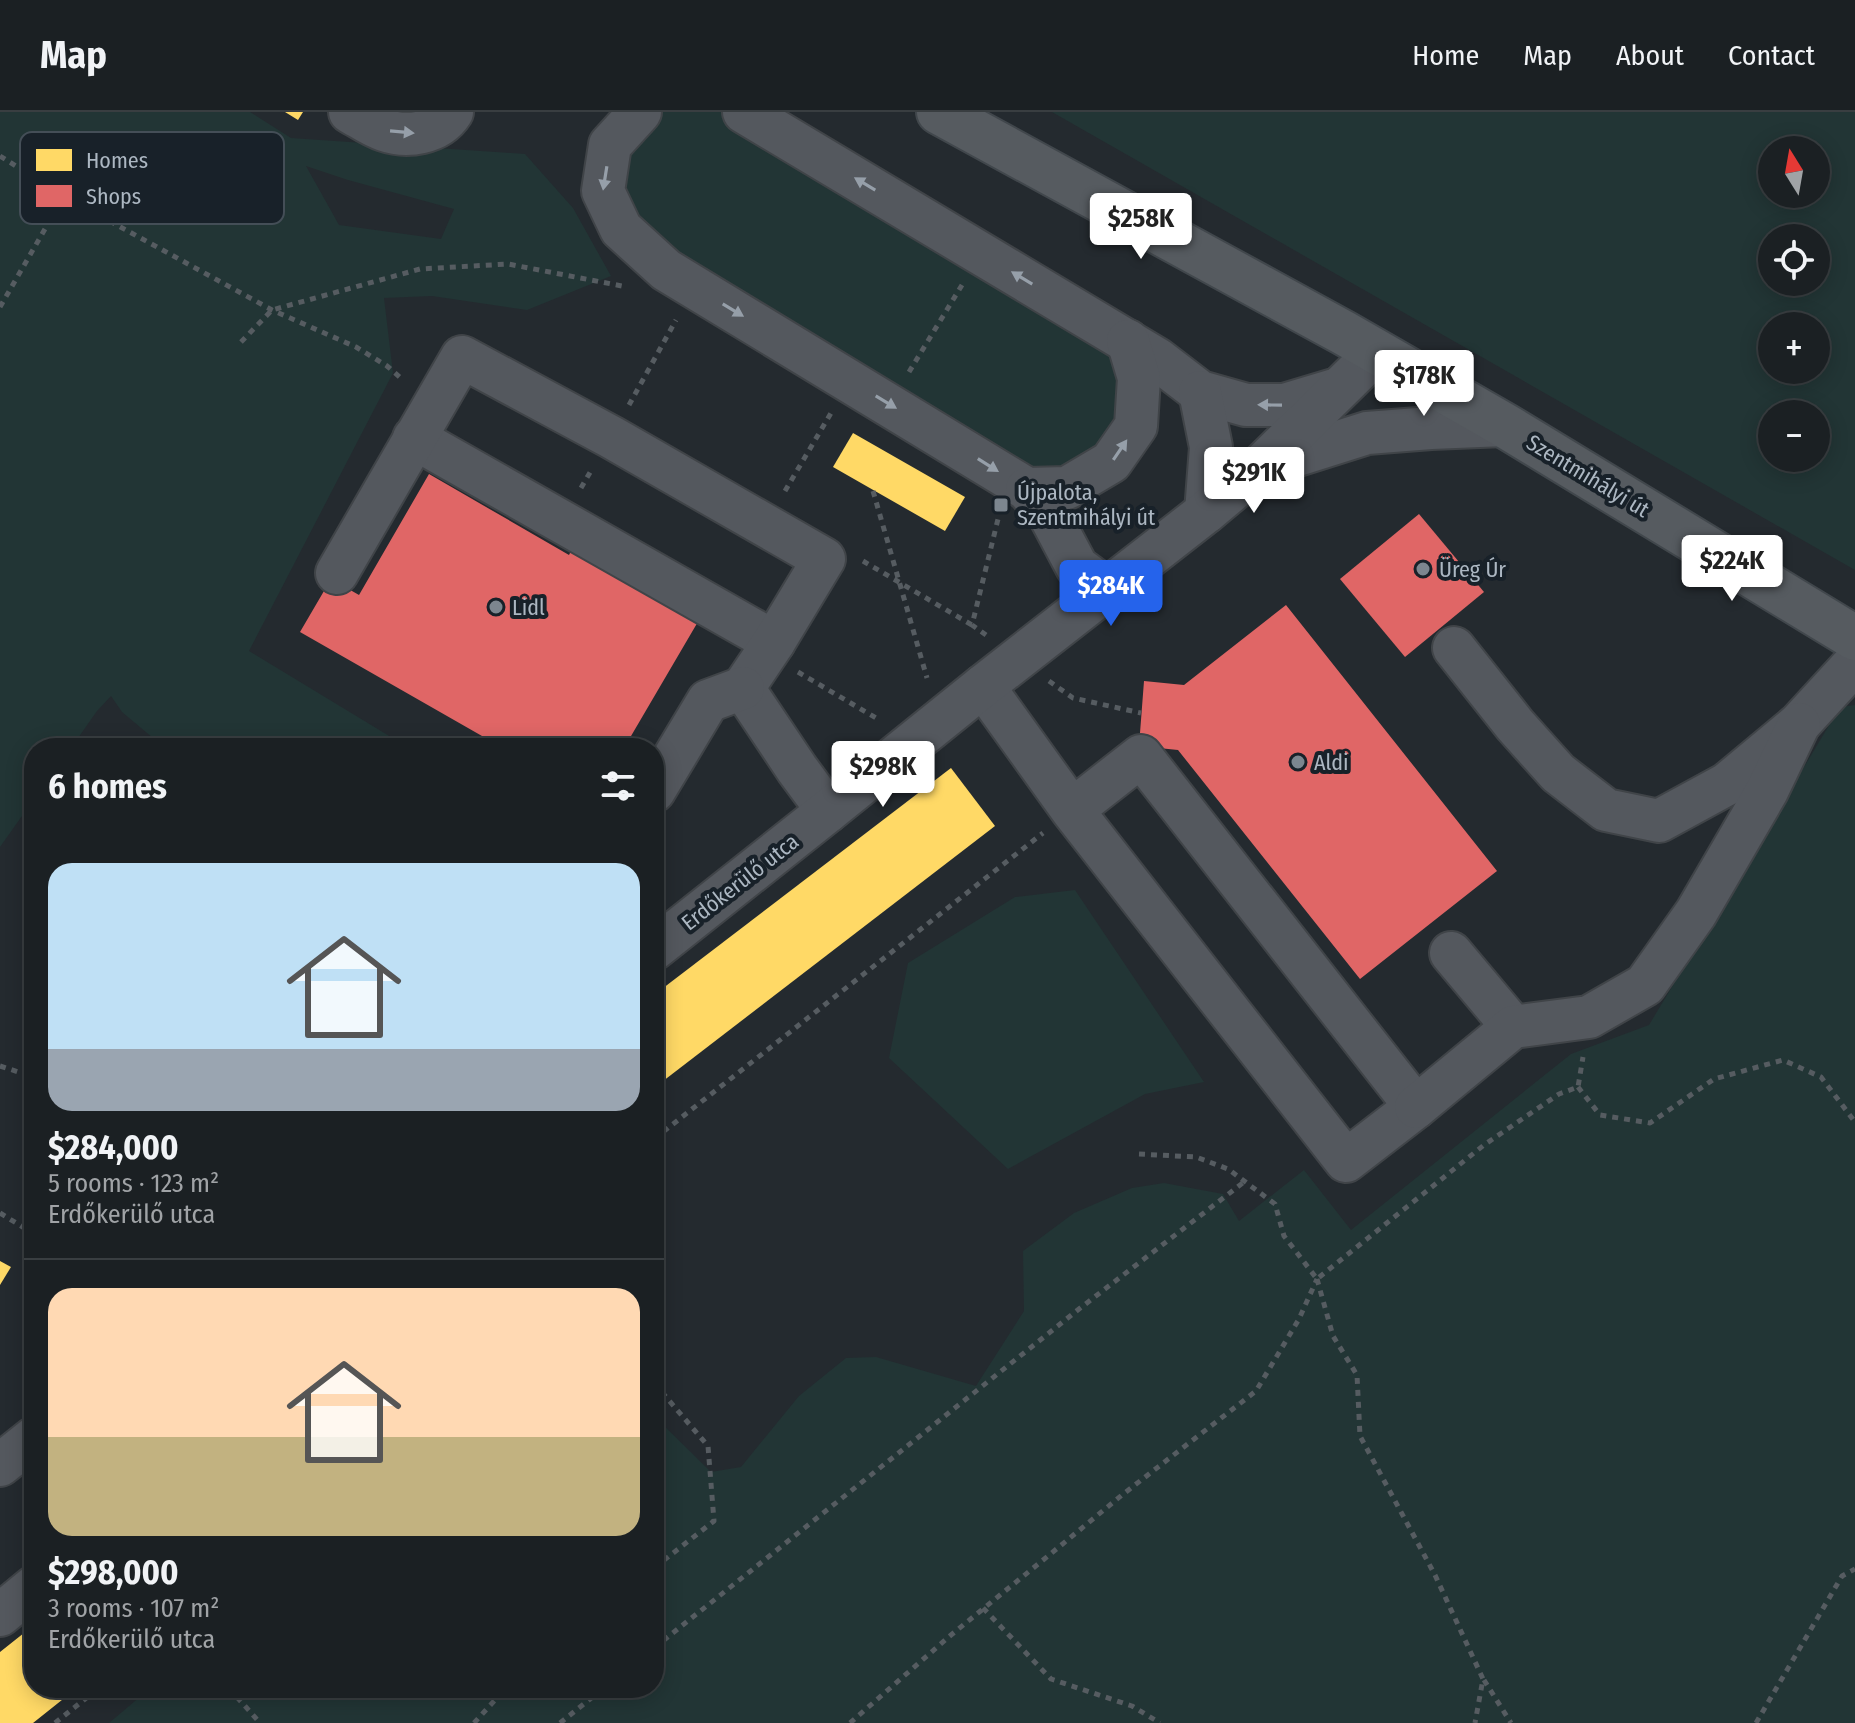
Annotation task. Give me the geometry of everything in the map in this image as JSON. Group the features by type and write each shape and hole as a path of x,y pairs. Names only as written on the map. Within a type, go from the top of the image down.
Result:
{"main road":[{"name":"Szentmihályi út","path":"939,112 1377,352 1504,425 1855,638"}],"street":[{"path":"350,112 384,130 411,134 440,125 452,112"},
{"path":"640,112 610,145 603,191 621,229 666,270 1014,497 1050,516 1094,577"},
{"path":"744,112 1128,341 1200,392 1246,405 1284,405 1339,389"},
{"path":"1014,497 1067,488 1111,462 1136,426 1139,378 1128,341"},
{"name":"Erdőkerülő utca","path":"664,941 1072,617 1094,577 1206,512 1260,467 1377,352"},
{"path":"337,573 462,357 611,437 824,559 761,662 708,701 664,774"},
{"path":"1200,392 1211,447 1206,512"},
{"path":"423,421 761,662 797,769 828,811"},
{"path":"1260,467 1367,433 1504,425"},
{"path":"1454,648 1558,773 1606,810 1659,821 1727,784 1799,724 1855,663"},
{"path":"983,686 1072,810 1346,1161 1513,1027 1589,1017 1645,985 1696,913 1767,791 1799,724"},
{"path":"1072,810 1141,756 1416,1107"},
{"path":"1451,953 1513,1027"},
{"path":"0,1615 24,1595"}],"path":[{"path":"0,156 20,168"},
{"path":"0,307 48,224"},
{"path":"115,224 272,310 356,347 387,366 423,421"},
{"path":"904,379 981,254"},
{"path":"241,342 272,310 420,269 508,264 628,287"},
{"path":"765,525 835,405"},
{"path":"873,491 927,678"},
{"path":"972,625 1014,497"},
{"path":"824,559 851,554 972,625 1073,698 1141,713"},
{"path":"973,643 985,634"},
{"path":"761,662 787,666 876,718 886,710"},
{"path":"917,686 939,669"},
{"path":"664,1131 1072,810"},
{"path":"1578,1087 1600,1115 1650,1123 1714,1079 1783,1060 1821,1077 1855,1122"},
{"path":"0,1066 24,1074"},
{"path":"664,1640 1079,1309 1244,1182"},
{"path":"0,1213 24,1228"},
{"path":"850,1723 983,1608 1256,1391 1299,1319 1317,1279 1333,1336 1357,1375 1360,1436 1435,1575 1483,1679 1511,1723"},
{"path":"664,1395 708,1446 714,1521 664,1560"},
{"path":"1756,1723 1842,1576 1855,1569"},
{"path":"983,1608 1051,1679 1132,1706 1160,1723"},
{"path":"1475,1723 1483,1679"},
{"path":"55,1723 86,1698"},
{"path":"238,1698 260,1723"},
{"path":"474,1723 497,1698"},
{"path":"560,1723 591,1698"}],"green space":[{"path":"0,112 250,112 282,132 20,132 20,224 284,224 284,134 291,138 525,154 573,208 611,276 527,310 432,296 384,298 393,373 249,651 393,738 153,738 122,712 111,696 78,738 24,738 24,813 0,847","holes":["306,166 454,209 441,239 339,225"]},
{"path":"640,112 744,112 1128,341 1136,426 1067,488 621,229 610,145"},
{"path":"1052,112 1855,112 1855,570"},
{"path":"1855,705 1855,1723 109,1723 139,1698 664,1698 664,1426 711,1472 741,1467 799,1396 846,1358 876,1357 976,1386 1024,1311 1023,1251 1074,1213 1132,1188 1164,1183 1223,1194 1239,1221 1304,1170 1351,1230 1571,1054 1649,1025 1840,707"},
{"path":"1075,890 1204,1082 1145,1094 1008,1169 889,1058 908,963 1015,897"}],"building: Homes":[{"path":"285,112 303,112 298,120"},
{"path":"853,433 965,497 945,531 833,467"},
{"path":"951,768 995,826 664,1080 664,987"},
{"path":"0,1261 11,1267 0,1285"},
{"path":"24,1633 24,1698 64,1698 33,1723 0,1723 0,1652"}],"building: Shops":[{"name":"Lidl","path":"429,474 569,555 573,547 699,620 630,738 486,738 300,632 331,579 359,595"},
{"path":"1419,514 1484,592 1405,657 1340,579"},
{"path":"1286,605 1497,871 1360,979 1178,750 1139,746 1144,681 1184,685"}],"place":[{"name":"Újpalota, Szentmihályi út","path":"1001,505"},
{"name":"Üreg Úr","path":"1423,569"},
{"name":"Lidl","path":"496,607"},
{"name":"Aldi","path":"1298,762"}]}
